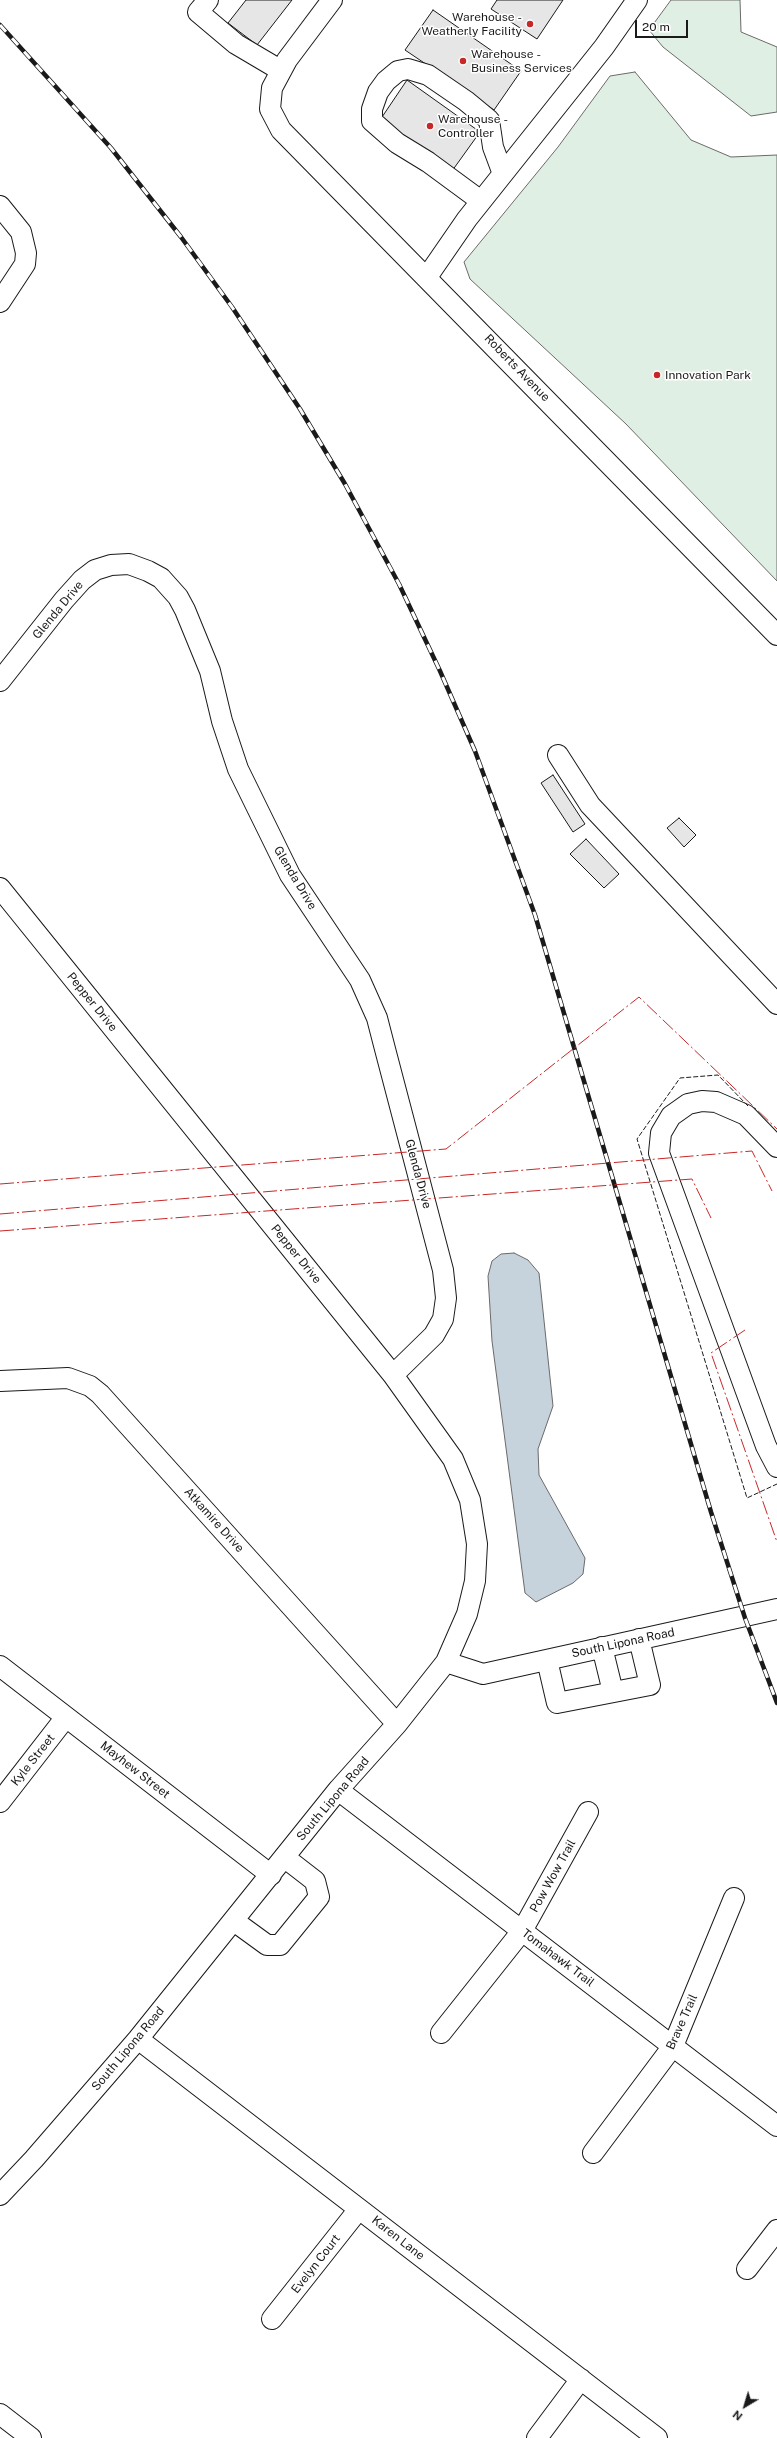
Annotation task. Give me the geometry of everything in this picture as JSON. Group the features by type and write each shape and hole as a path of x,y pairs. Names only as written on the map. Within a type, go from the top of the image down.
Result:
{"street":[{"path":"208,0 198,12 236,44 280,70 332,0"},
{"path":"427,277 481,201 604,47 637,0"},
{"path":"481,201 428,162 397,143 372,121 372,109 378,92 386,81 398,71 408,69 428,75 466,101 489,120 493,147 503,174"},
{"name":"Roberts Avenue","path":"280,70 269,97 270,109 281,130 777,635"},
{"path":"0,206 23,238 26,253 25,264 0,302"},
{"name":"Glenda Drive","path":"0,681 64,600 82,580 95,570 111,565 129,564 148,570 161,578 178,597 185,610 210,671 222,721 244,783 290,875 360,980 376,1018 385,1049 443,1270 446,1298 444,1319 434,1335 393,1375"},
{"path":"558,755 590,805 777,1004"},
{"name":"Pepper Drive","path":"0,888 393,1375 453,1459 470,1500 477,1544 475,1581 467,1614 446,1662"},
{"path":"777,1147 746,1115 716,1102 702,1101 688,1104 671,1116 661,1133 659,1153 766,1446 777,1466"},
{"name":"Atkamire Drive","path":"0,1381 68,1378 85,1383 100,1394 397,1724"},
{"name":"South Lipona Road","path":"0,2195 34,2159 138,2039 338,1790 397,1724 446,1662 483,1674 639,1639 745,1618 777,1609"},
{"path":"547,1660 557,1703 650,1685 639,1639"},
{"path":"602,1647 613,1692"},
{"name":"Mayhew Street","path":"0,1666 271,1875"},
{"name":"Kyle Street","path":"0,1802 66,1717"},
{"name":"Tomahawk Trail","path":"338,1790 777,2126"},
{"name":"Pow Wow Trail","path":"441,2033 522,1931 588,1812"},
{"path":"234,1920 267,1944 280,1944 319,1897 315,1881 284,1857"},
{"name":"Brave Trail","path":"593,2153 673,2046 734,1898"},
{"name":"Karen Lane","path":"138,2039 657,2438"},
{"name":"Evelyn Court","path":"272,2319 359,2209"},
{"path":"747,2269 777,2230"},
{"path":"537,2438 581,2380"},
{"path":"0,2414 31,2438"}],"green space":[{"path":"671,0 740,0 741,32 777,47 777,112 751,116 663,47 649,30"},
{"path":"635,72 691,140 731,157 777,155 777,581 626,424 470,279 464,262 558,147 610,76"}],"shaded area":[{"path":"514,1253 528,1260 539,1273 553,1406 538,1449 539,1475 585,1558 583,1574 573,1583 536,1602 525,1593 492,1341 488,1276 492,1261 501,1254"}],"building":[{"path":"246,0 292,0 257,45 228,23"},
{"name":"Warehouse - Weatherly Facility","path":"497,0 563,0 537,39 491,9"},
{"name":"Warehouse - Business Services","path":"433,10 521,71 494,110 405,50"},
{"name":"Warehouse - Controller","path":"407,80 480,132 452,171 380,120"},
{"path":"553,775 585,824 573,832 541,783"},
{"path":"679,818 696,835 684,847 667,828"},
{"path":"586,839 619,874 604,888 570,854"}],"railway":[{"path":"0,25 111,148 181,237 232,307 300,409 345,484 399,584 440,671 475,751 535,915 711,1512 745,1618 777,1703"}],"fence":[{"path":"748,1106 718,1075 680,1078 637,1139 747,1498 777,1484"}],"power":[{"path":"0,1184 446,1149 639,997 777,1129"},
{"path":"0,1214 752,1151 772,1191"},
{"path":"0,1231 692,1179 711,1218"},
{"path":"745,1330 711,1353 777,1542"}],"place":[{"name":"Warehouse - Weatherly Facility","path":"530,24"},
{"name":"Warehouse - Business Services","path":"463,61"},
{"name":"Warehouse - Controller","path":"430,126"},
{"name":"Innovation Park","path":"657,375"}]}
